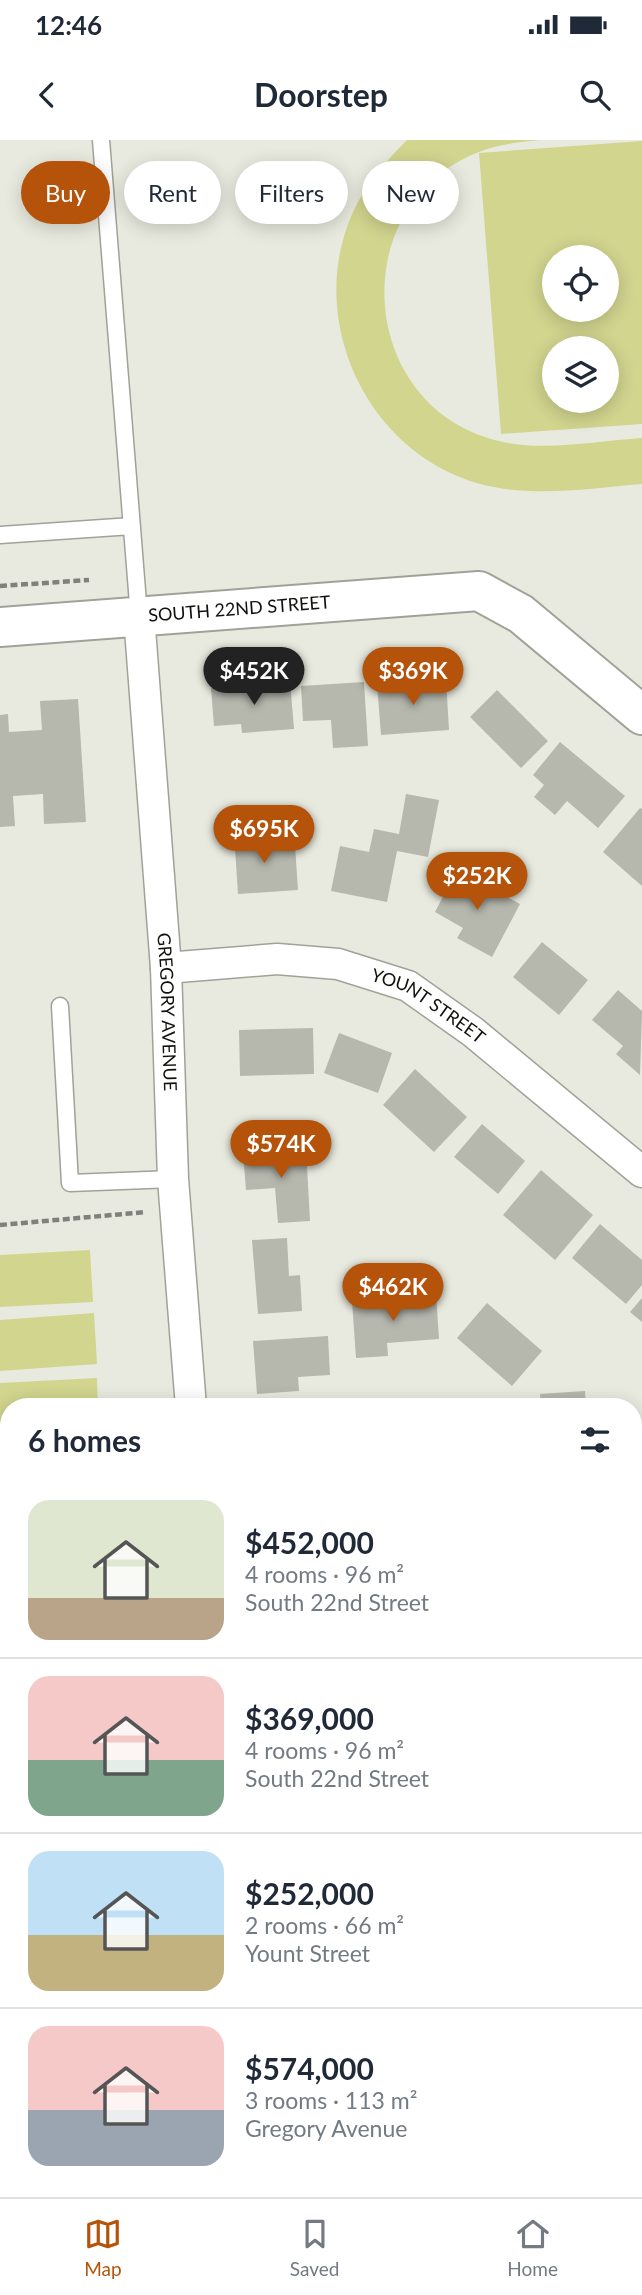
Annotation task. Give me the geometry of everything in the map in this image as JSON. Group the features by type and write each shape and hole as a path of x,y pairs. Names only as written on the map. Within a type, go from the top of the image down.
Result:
{"street":[{"name":"SOUTH 22ND STREET","path":"0,626 479,591 521,614 642,715"},
{"name":"GREGORY AVENUE","path":"139,616 166,968 173,1179 190,1398"},
{"name":"YOUNT STREET","path":"166,968 277,959 338,964 408,986 473,1031 642,1172"}],"lane":[{"path":"101,140 139,616"},
{"path":"0,535 132,526"},
{"path":"61,1006 70,1183 173,1179"}],"path":[{"path":"0,586 89,580"},
{"path":"0,1225 147,1212"}],"green space":[{"path":"407,140 541,140 502,145 479,152 459,164 459,161 388,161"},
{"path":"642,141 642,424 501,434 479,153"},
{"path":"362,196 362,224 401,224 388,258 385,304 394,349 417,389 452,421 499,441 552,446 642,438 642,484 525,491 479,484 457,476 422,457 393,431 369,400 351,365 340,328 336,289 340,250 353,212"},
{"path":"90,1250 93,1302 0,1307 0,1255"},
{"path":"94,1313 97,1364 0,1371 0,1320"},
{"path":"97,1378 98,1398 0,1398 0,1383"}],"building":[{"path":"446,679 449,730 381,735 377,684"},
{"path":"290,681 294,729 242,733 241,724 214,726 211,688"},
{"path":"364,682 368,746 333,748 331,720 303,721 301,686"},
{"path":"497,690 548,741 521,768 470,717"},
{"path":"78,699 86,822 44,824 43,794 13,796 15,826 0,827 0,715 8,714 9,732 42,730 40,701"},
{"path":"560,742 625,796 598,828 567,801 555,815 534,797 544,785 533,775"},
{"path":"406,794 439,800 428,857 397,851 387,902 331,891 340,846 369,852 374,829 399,834"},
{"path":"640,808 642,809 642,886 603,852"},
{"path":"265,831 265,847 295,845 298,890 238,894 234,833"},
{"path":"457,870 520,904 492,957 457,938 463,928 435,912"},
{"path":"542,942 588,980 559,1015 513,977"},
{"path":"618,990 642,1011 640,1075 616,1054 623,1046 592,1020"},
{"path":"313,1028 314,1074 240,1076 239,1030"},
{"path":"339,1033 392,1053 378,1093 324,1073"},
{"path":"415,1069 467,1117 434,1152 383,1105"},
{"path":"482,1124 525,1161 498,1194 454,1157"},
{"path":"306,1148 310,1221 278,1223 275,1188 246,1190 243,1152"},
{"path":"541,1170 593,1215 555,1260 503,1215"},
{"path":"600,1224 642,1260 642,1285 626,1304 572,1258"},
{"path":"287,1238 289,1276 300,1275 302,1311 258,1314 252,1240"},
{"path":"436,1294 439,1339 387,1343 388,1356 356,1358 352,1301"},
{"path":"642,1298 642,1322 630,1312"},
{"path":"487,1303 542,1351 512,1386 457,1338"},
{"path":"328,1336 330,1375 298,1377 299,1391 257,1394 253,1341"},
{"path":"585,1391 585,1398 540,1398 540,1394"}]}
